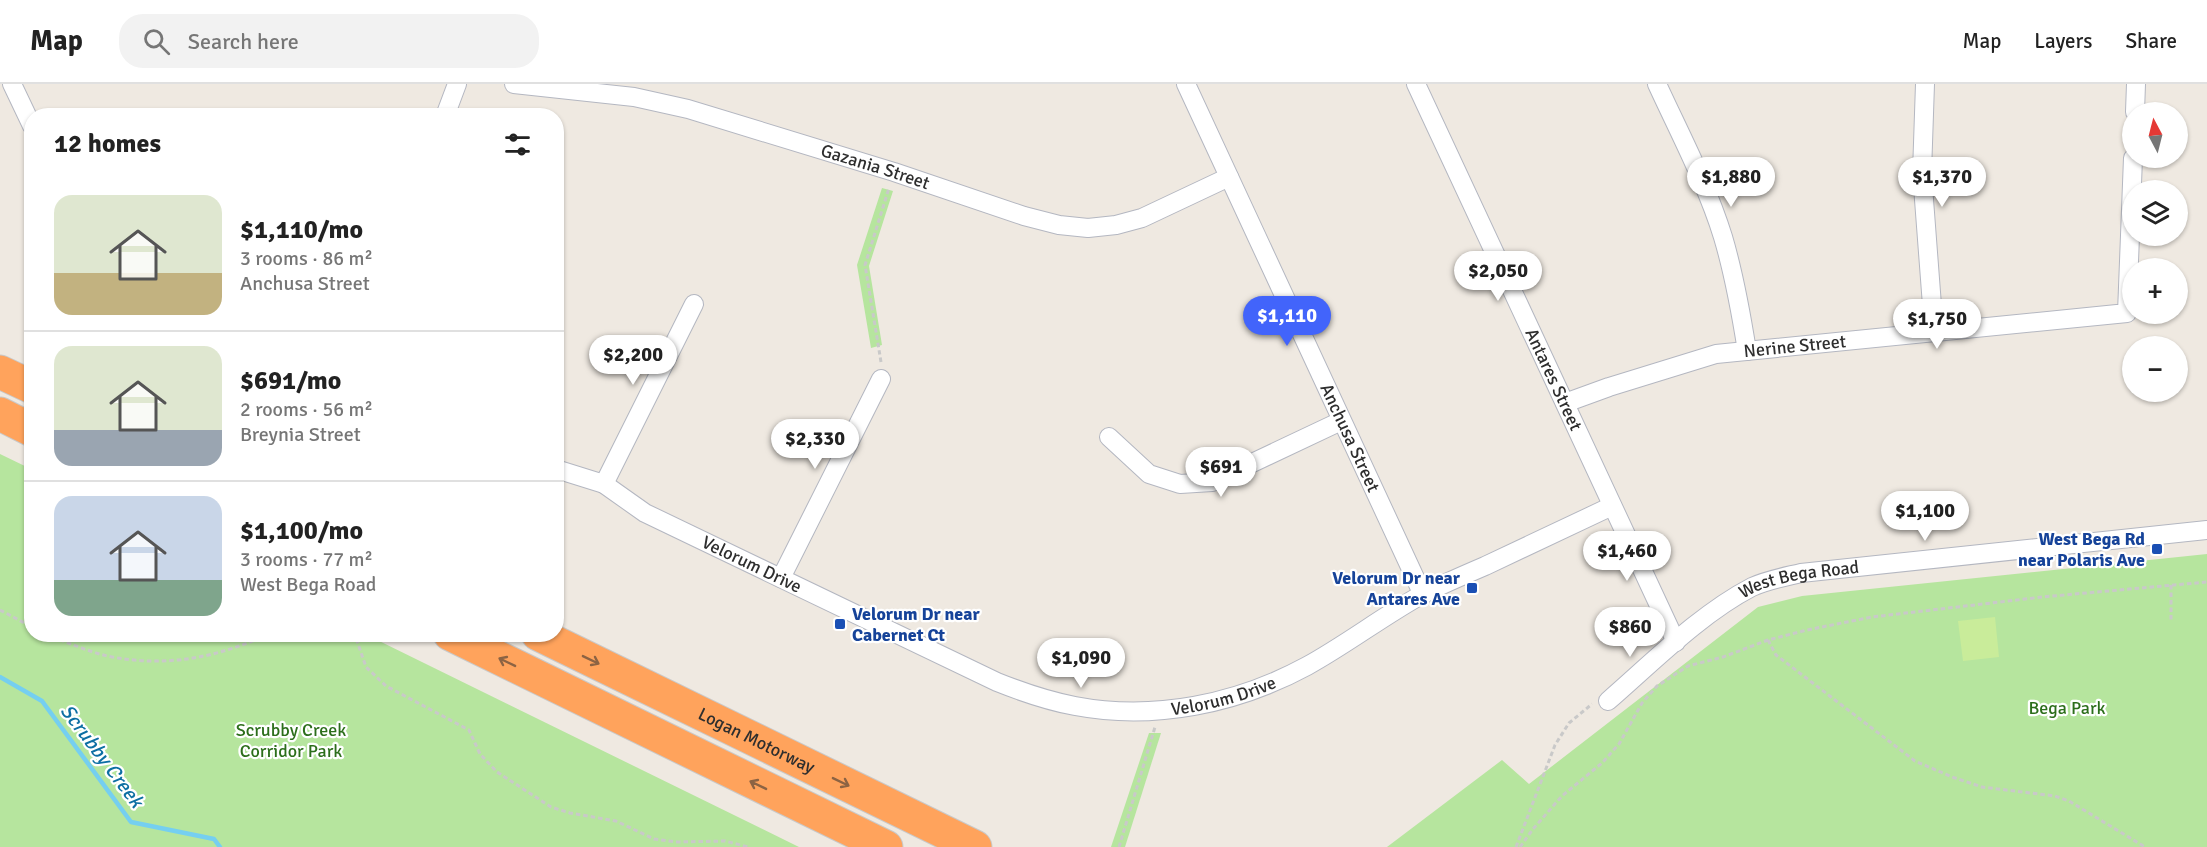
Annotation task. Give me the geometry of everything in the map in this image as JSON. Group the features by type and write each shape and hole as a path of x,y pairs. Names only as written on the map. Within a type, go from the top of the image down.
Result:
{"highway":[{"path":"0,372 24,383"},
{"path":"0,414 24,426"},
{"path":"466,642 886,847"},
{"name":"Logan Motorway","path":"554,642 975,847"}],"street":[{"path":"12,84 24,109"},
{"path":"448,108 457,84"},
{"name":"Gazania Street","path":"514,84 634,97 688,108 894,172 1024,216 1059,225 1088,228 1116,225 1142,218 1229,177"},
{"name":"Anchusa Street","path":"1186,84 1423,595"},
{"name":"Antares Street","path":"1416,84 1676,642"},
{"path":"1657,84 1723,236 1736,286 1747,351"},
{"path":"1925,84 1922,173 1934,332"},
{"path":"2135,102 2136,84"},
{"name":"Nerine Street","path":"1565,402 1716,354 2127,313 2133,168"},
{"path":"604,484 694,304"},
{"path":"780,578 881,378"},
{"path":"1109,437 1149,474 1179,484 1212,482 1341,421"},
{"name":"Velorum Drive","path":"564,472 604,484 645,513 997,682 1025,693 1076,706 1129,711 1182,708 1229,698 1281,679 1423,595 1612,506"},
{"name":"West Bega Road","path":"1608,700 1709,616 1753,587 1772,580 1801,573 2207,530"}],"path":[{"path":"881,378 865,265 894,172"},
{"path":"1520,847 1562,796 1602,763 1619,744 1642,703 1657,686 1688,666 1723,657 1768,640 1872,617 2042,597 2207,582"},
{"path":"2170,585 2171,622"},
{"path":"0,610 24,623"},
{"path":"1768,640 1776,655 1915,761 1982,787 2055,796 2069,801 2145,847"},
{"path":"67,642 105,656 141,661 192,660 252,642"},
{"path":"358,642 366,667 386,686 469,730 480,754 497,772 551,807 570,813 616,821 654,839 676,842 725,841 748,847"},
{"path":"1516,847 1555,745 1569,723 1584,709 1599,701 1608,700"},
{"path":"1119,847 1155,731 1155,710"}],"green space":[{"path":"882,188 893,191 869,266 882,345 871,348 857,265"},
{"name":"Scrubby Creek Corridor Park","path":"0,454 24,466 24,642 381,642 799,847 0,847"},
{"name":"Bega Park","path":"2207,554 2207,847 1387,847 1502,760 1529,784 1758,607 1802,596"},
{"path":"1995,617 1999,657 1963,661 1958,621"},
{"path":"1149,733 1161,733 1125,847 1111,847"}],"waterway":[{"name":"Scrubby Creek","path":"0,677 42,701 131,822 214,839 220,847"}],"place":[{"name":"West Bega Rd near Polaris Ave","path":"2157,549"},
{"name":"Velorum Dr near Antares Ave","path":"1472,588"},
{"name":"Velorum Dr near Cabernet Ct","path":"840,624"}]}
